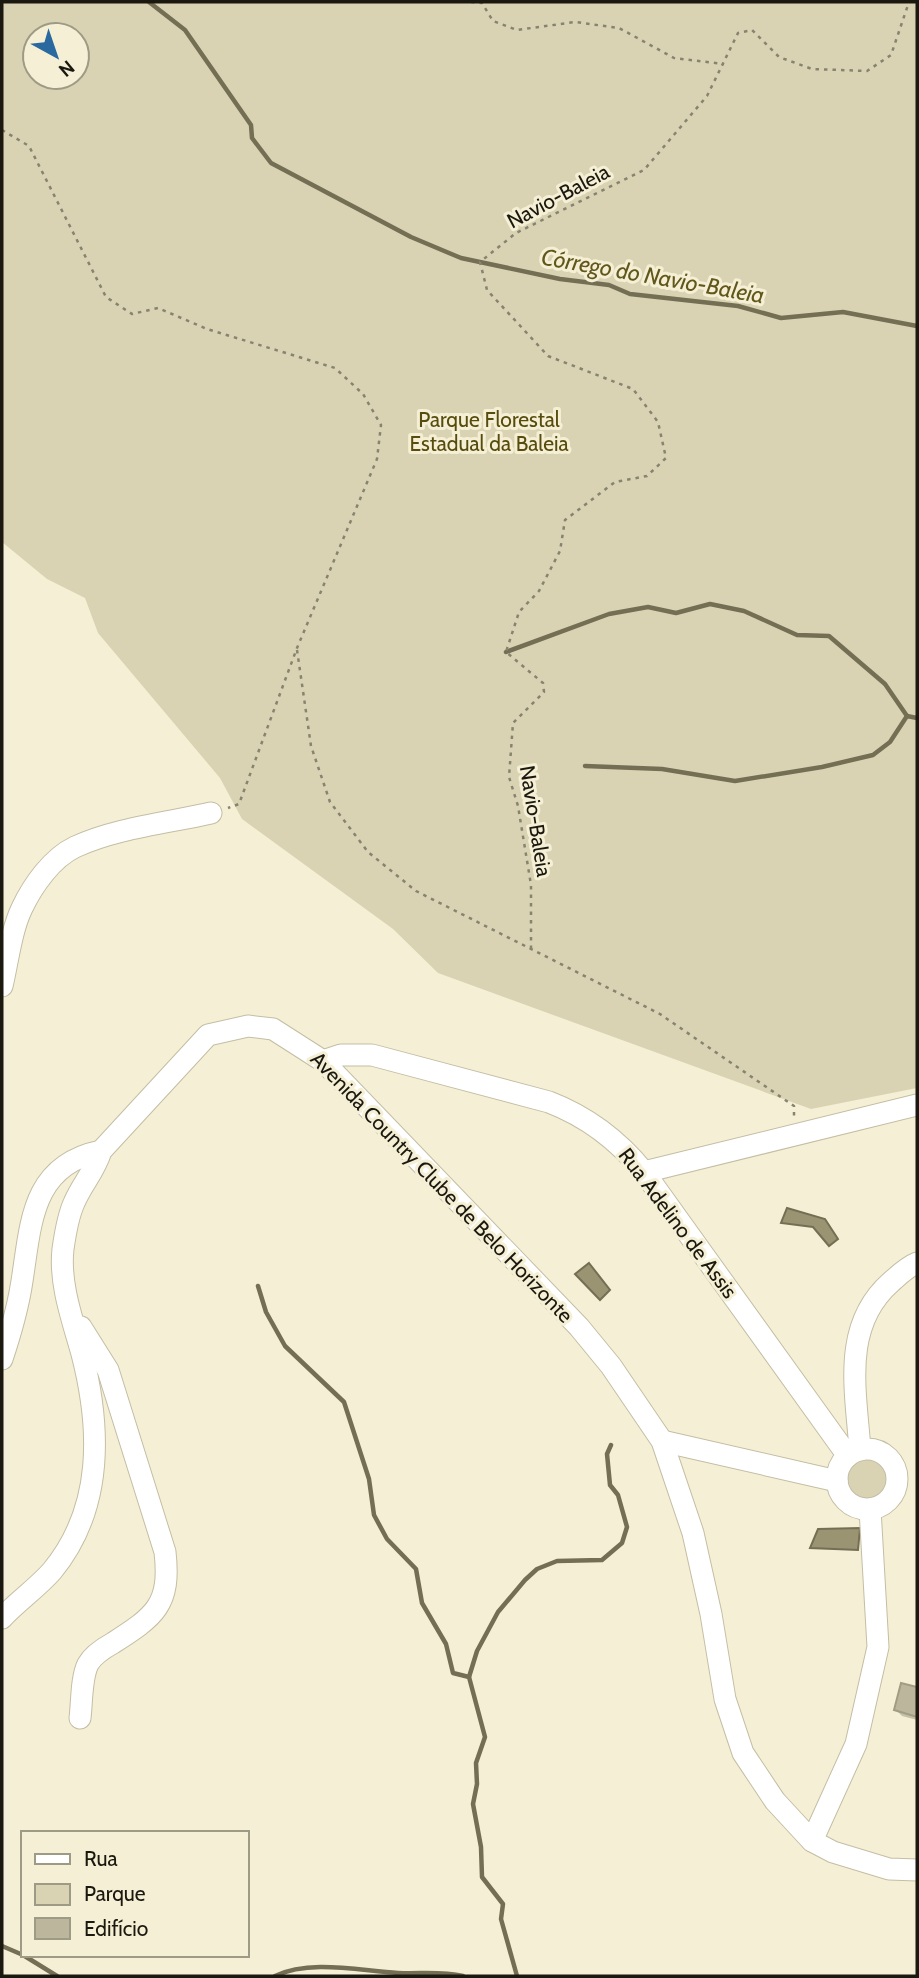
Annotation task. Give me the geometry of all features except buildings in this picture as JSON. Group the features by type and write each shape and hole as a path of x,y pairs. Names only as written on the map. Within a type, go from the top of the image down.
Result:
{"street":[{"path":"2,986 21,909 37,881 56,862 73,848 95,841 211,813"},
{"name":"Avenida Country Clube de Belo Horizonte","path":"2,1618 40,1583 62,1557 78,1528 94,1479 93,1407 70,1310 63,1251 74,1203 92,1175 101,1151 208,1035 248,1026 273,1029 323,1061 579,1327 611,1366 662,1441 693,1533 725,1699 743,1753 775,1801 812,1842 853,1860 889,1869 917,1870"},
{"name":"Rua Adelino de Assis","path":"323,1061 341,1055 372,1055 549,1102 574,1111 603,1131 626,1150 644,1172 854,1453"},
{"path":"644,1172 917,1105"},
{"path":"2,1359 22,1284 33,1208 62,1168 84,1155 101,1151"},
{"path":"854,1453 853,1361 862,1321 882,1290 917,1263"},
{"path":"70,1310 107,1370 165,1552 168,1575 166,1592 152,1615 100,1651 88,1665 80,1718"},
{"path":"662,1441 837,1481"},
{"path":"854,1453 882,1454 907,1481 888,1500 870,1509 848,1502 837,1481 842,1463 854,1453"},
{"path":"812,1842 856,1744 878,1647 870,1509"}],"path":[{"path":"471,2 482,4 493,21 517,30 575,23 619,28 674,58 724,64"},
{"name":"Navio-Baleia","path":"531,950 531,885 518,806 509,777 513,723 544,692 543,682 506,652 519,612 539,592 560,551 565,520 615,482 647,476 666,457 658,422 633,389 548,356 487,290 480,262 516,233 644,170 707,96 737,33 752,30 779,57 812,69 867,71 891,55 909,2"},
{"path":"2,130 29,146 106,297 132,314 158,308 207,330 335,368 363,394 381,425 377,459 297,648 239,804 211,813"},
{"path":"297,648 311,746 330,802 369,852 416,891 660,1014 794,1106 795,1135"}],"green space":[{"name":"Parque Florestal Estadual da Baleia","path":"2,2 917,2 917,1088 811,1109 438,973 393,929 242,819 220,778 98,633 85,598 47,579 2,542"},
{"path":"868,1453 887,1461 895,1480 887,1499 868,1507 849,1499 841,1480 849,1461"}],"shaded area":[{"path":"787,1208 825,1219 838,1239 829,1246 813,1227 781,1223"},
{"path":"589,1263 610,1290 600,1300 575,1274"},
{"path":"860,1528 858,1550 810,1548 818,1529"}],"waterway":[{"name":"Córrego do Navio-Baleia","path":"149,2 185,30 251,125 252,138 271,163 411,237 461,258 560,279 609,285 630,294 738,306 781,318 843,312 917,326"},
{"name":"Córrego do Navio-Baleia","path":"506,652 609,614 648,607 676,613 710,604 744,611 797,635 829,636 885,684 907,716"},
{"name":"Córrego do Navio-Baleia","path":"585,766 662,769 735,781 822,767 873,755 890,742 907,716 917,718"},
{"path":"258,1286 266,1312 285,1346 344,1402 369,1479 374,1515 387,1539 416,1569 422,1603 446,1644 453,1673 469,1677"},
{"path":"517,1976 501,1919 503,1904 482,1877 481,1847 473,1804 477,1784 476,1763 485,1737 469,1677 477,1651 498,1612 537,1569 557,1561 602,1560 622,1543 627,1527 618,1495 610,1485 607,1454 611,1445"},
{"path":"2,1946 21,1954"},
{"path":"26,1957 57,1976"},
{"path":"275,1976 289,1971 320,1967 463,1976"}]}
